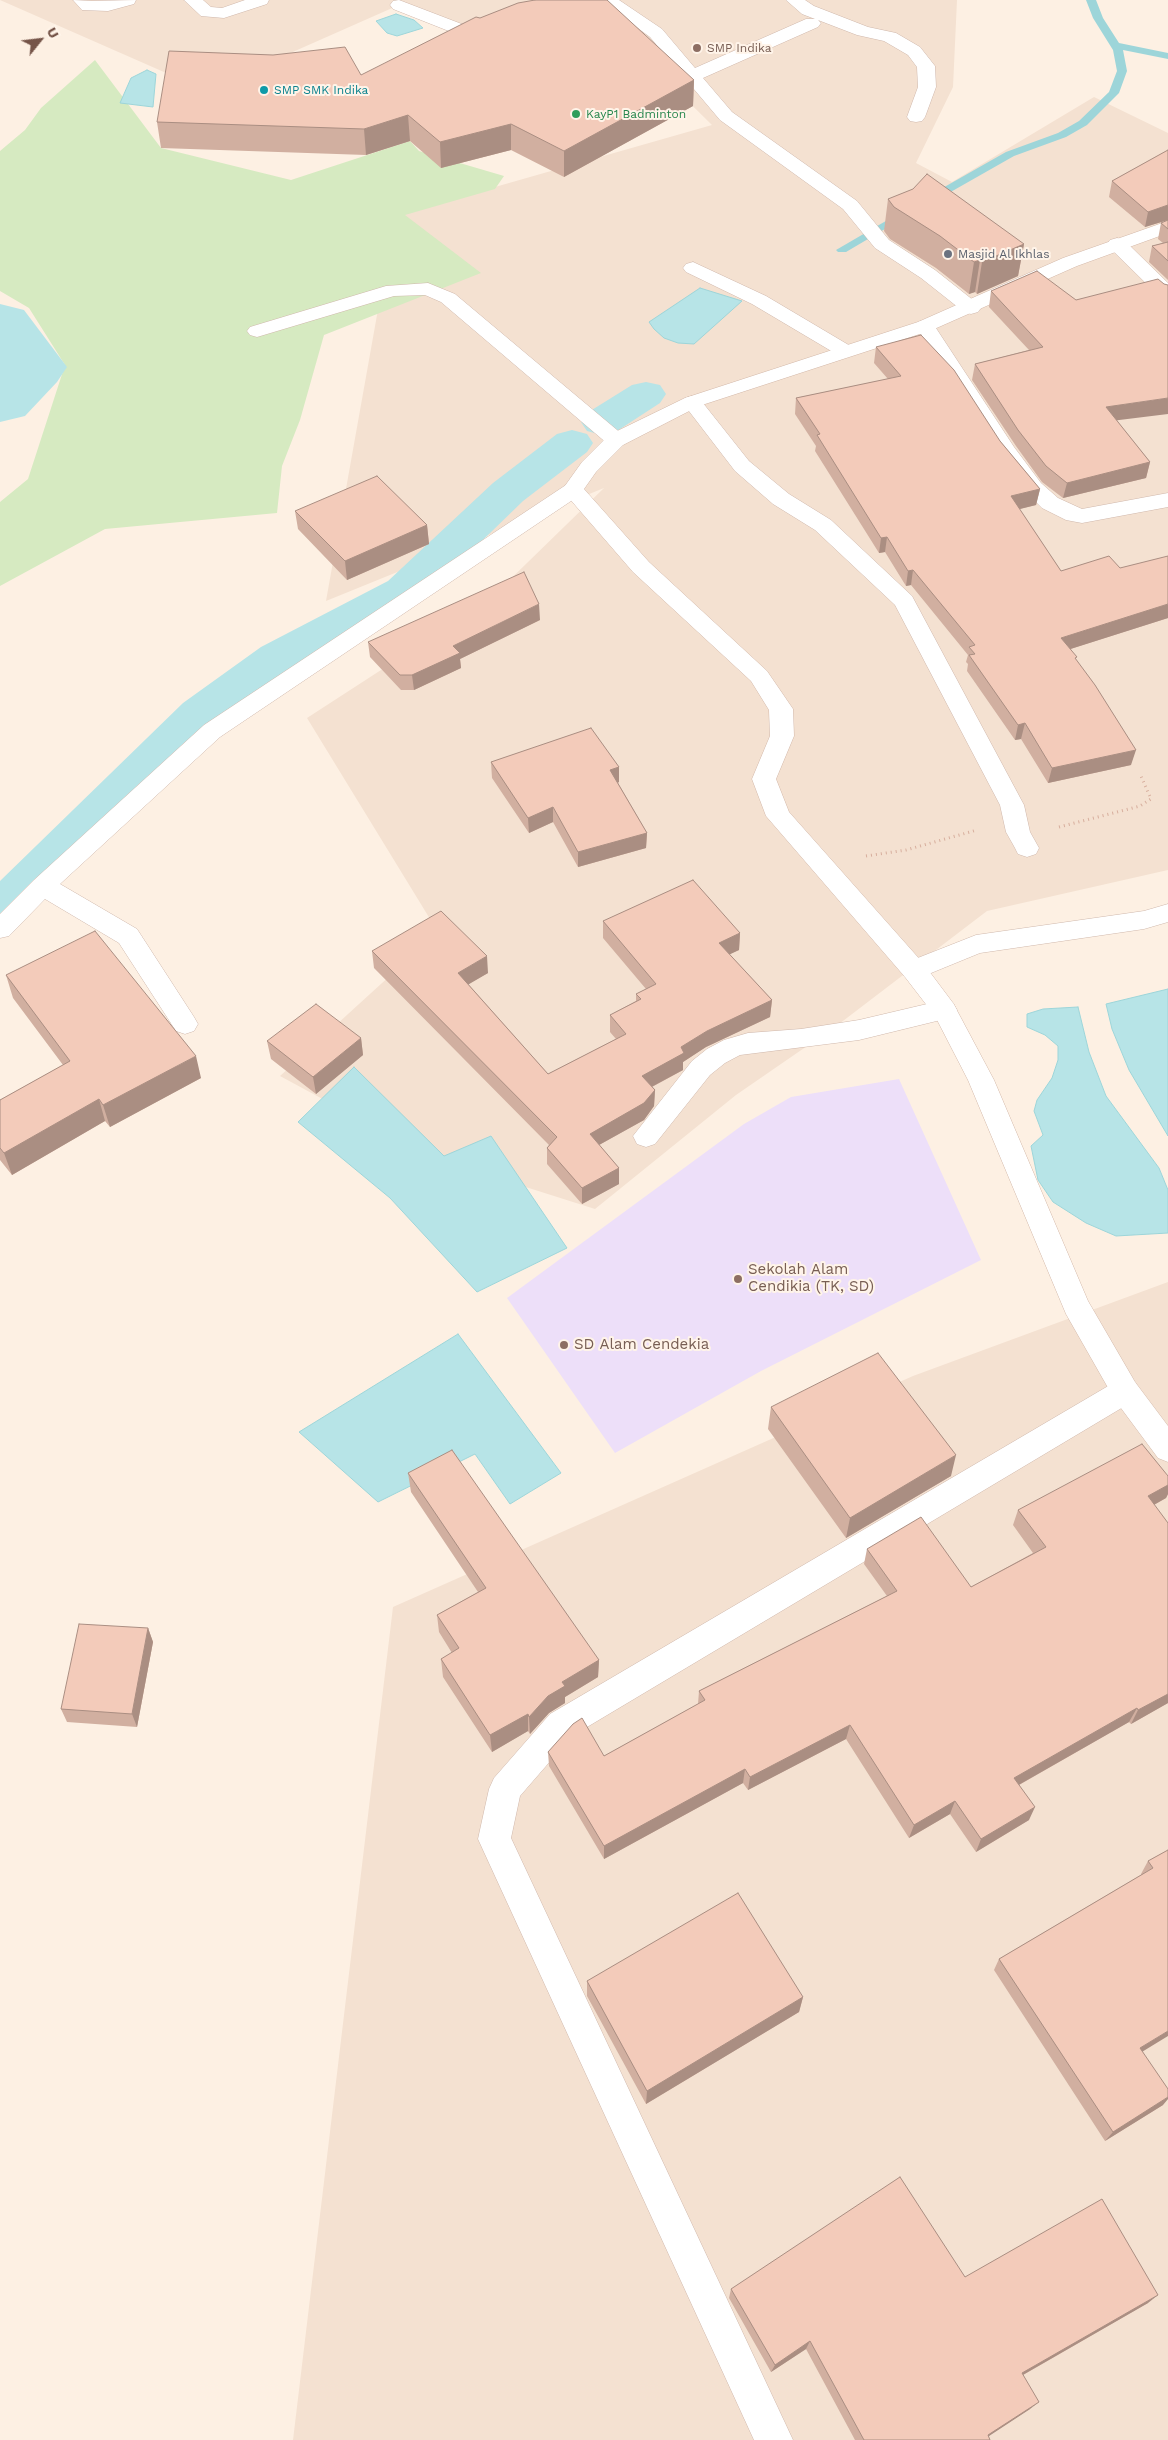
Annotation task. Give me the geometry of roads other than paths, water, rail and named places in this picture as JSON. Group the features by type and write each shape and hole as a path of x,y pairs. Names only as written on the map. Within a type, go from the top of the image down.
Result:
{"street":[{"path":"81,0 88,6 108,6 128,0"},
{"path":"192,0 207,12 224,13 262,0"},
{"path":"608,0 656,33 726,116 850,205 882,244 928,274 971,308"},
{"path":"794,0 863,31 890,37 914,52 926,66 927,87 916,117"},
{"path":"399,5 480,38 505,27"},
{"path":"692,76 818,12"},
{"path":"0,928 212,731 574,490 590,467 616,440 692,402 925,326 971,308 1117,244 1168,227"},
{"path":"1117,244 1168,294"},
{"path":"693,268 759,300 845,351"},
{"path":"257,331 393,290 428,289 448,298 616,440"},
{"path":"925,326 1006,451 1034,488 1050,503 1074,516 1082,516 1168,500"},
{"path":"692,402 742,466 781,499 824,525 904,601 1012,805 1020,834"},
{"path":"574,490 640,567 759,676 781,709 782,736 764,779 778,816 822,869 914,970 944,1010 981,1080 1076,1306 1125,1391 1167,1446"},
{"path":"43,886 128,936 185,1024"},
{"path":"914,970 976,944 1144,920 1168,913"},
{"path":"646,1136 702,1068 716,1056 732,1047 748,1043 801,1039 860,1030 944,1010"},
{"path":"774,2440 494,1839 505,1788 561,1725 1125,1391"}],"water":[{"path":"396,14 414,20 423,28 397,36 387,33 376,21"},
{"path":"147,70 156,74 153,107 120,103 131,78"},
{"path":"700,288 742,301 694,344 678,343 664,338 654,329 649,322"},
{"path":"1168,989 1168,1136 1129,1070 1112,1029 1106,1004"},
{"path":"1078,1007 1089,1052 1106,1096 1159,1168 1168,1190 1168,1233 1116,1236 1086,1223 1053,1202 1038,1180 1031,1146 1043,1135 1034,1111 1037,1100 1052,1078 1058,1060 1058,1046 1045,1035 1027,1027 1027,1014 1043,1009"},
{"path":"354,1067 444,1156 491,1136 567,1248 477,1292 390,1198 298,1122"},
{"path":"458,1334 561,1473 510,1504 475,1454 378,1502 299,1432"}],"waterway":[{"path":"929,200 1010,154 1062,135 1083,123 1114,93 1122,71 1118,50 1098,18 1091,0"},
{"path":"1115,45 1168,56"},
{"path":"842,250 903,214"},
{"path":"0,324 33,367 0,401"},
{"path":"602,422 646,394"},
{"path":"0,911 199,714 277,658 404,591 508,492 572,443"}],"place":[{"name":"SMP Indika","path":"697,48"},
{"name":"SMP SMK Indika","path":"264,90"},
{"name":"KayP1 Badminton","path":"576,114"},
{"name":"Masjid Al Ikhlas","path":"948,254"},
{"name":"Sekolah Alam Cendikia (TK, SD)","path":"738,1279"},
{"name":"SD Alam Cendekia","path":"564,1345"}]}
